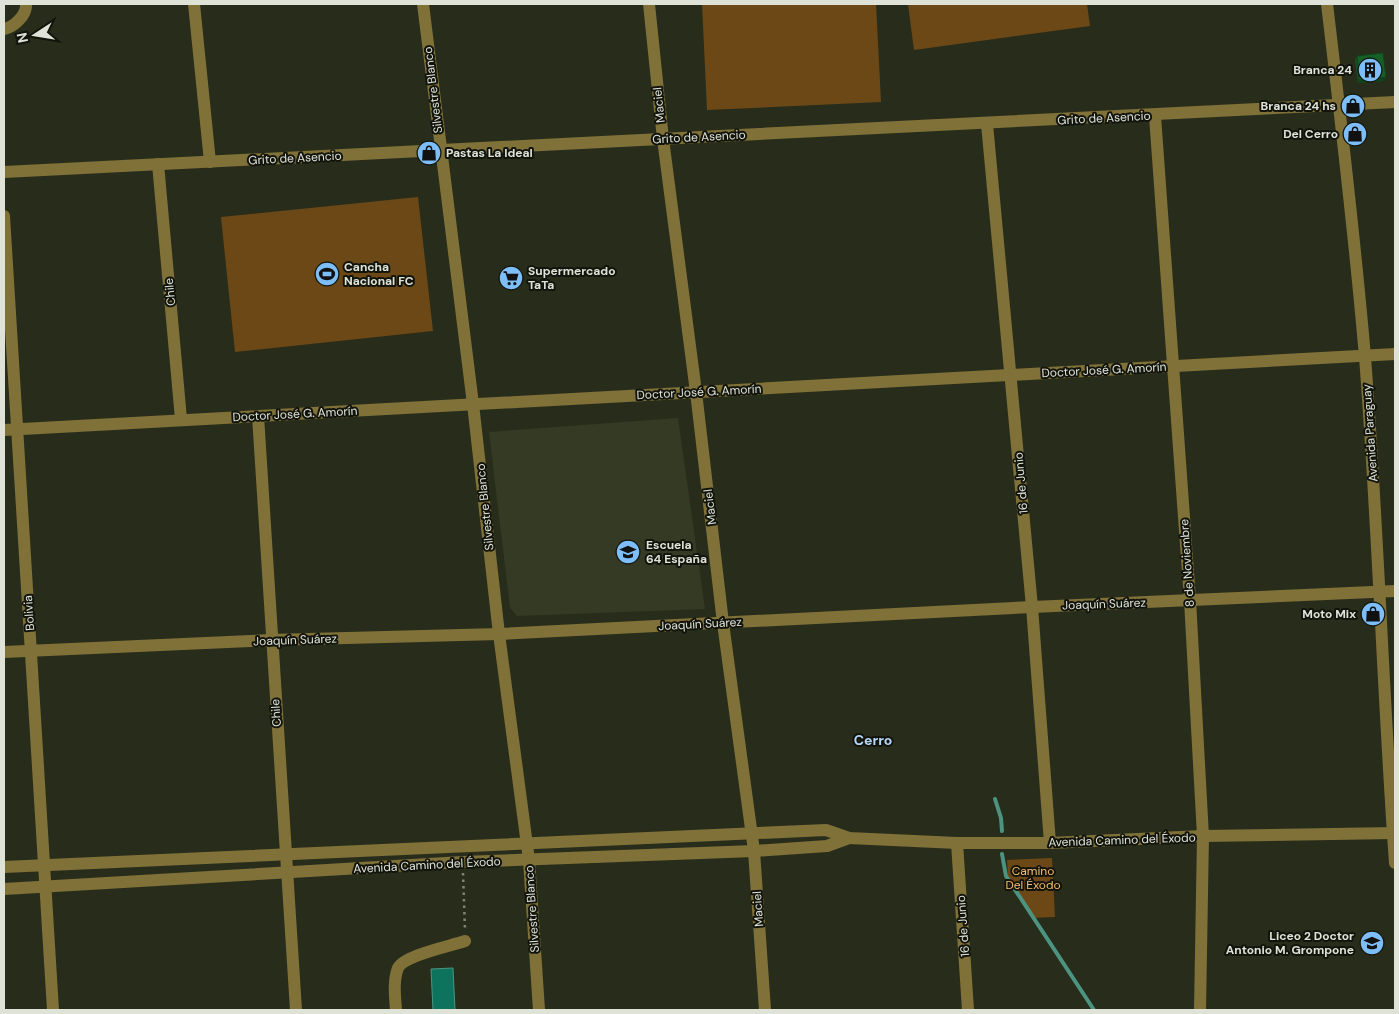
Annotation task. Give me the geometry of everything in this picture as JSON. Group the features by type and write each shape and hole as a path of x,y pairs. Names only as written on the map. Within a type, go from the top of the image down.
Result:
{"street":[{"path":"4,29 19,20 26,9 26,4"},
{"path":"194,4 210,162"},
{"name":"Silvestre Blanco","path":"423,4 473,404 499,634 529,860 539,1010"},
{"name":"Maciel","path":"649,4 663,139 696,392 723,623 752,833 765,1010"},
{"name":"Avenida Paraguay","path":"1327,4 1340,104 1365,356 1381,592 1395,863"},
{"name":"Grito de Asencio","path":"4,172 1155,116 1395,102"},
{"name":"8 de Noviembre","path":"1155,116 1190,600 1203,836 1200,1010"},
{"name":"16 de Junio","path":"987,124 1032,607 1050,843"},
{"name":"Chile","path":"158,164 181,419"},
{"name":"Bolivia","path":"4,216 53,1010"},
{"name":"Doctor José G. Amorín","path":"4,430 1395,354"},
{"name":"Chile","path":"258,416 296,1010"},
{"name":"Joaquín Suárez","path":"4,652 271,640 499,634 1395,591"},
{"name":"Avenida Camino del Éxodo","path":"4,866 826,830 849,838 957,843 1050,843 1203,836 1394,833"},
{"name":"Avenida Camino del Éxodo","path":"4,889 463,862 754,851 827,846 849,838"},
{"name":"16 de Junio","path":"957,843 968,1010"},
{"path":"396,1010 395,981 399,966 409,958 465,941"}],"path":[{"path":"463,862 465,941"}],"shaded area":[{"path":"678,418 705,609 517,616 510,608 489,432"}],"green space":[{"path":"702,4 876,4 881,102 707,110"},
{"path":"908,4 1087,4 1090,26 914,50"},
{"name":"Cancha Nacional FC","path":"418,197 433,331 235,352 221,217"},
{"name":"Camino Del Éxodo","path":"1052,858 1055,917 1032,918 1008,876 1007,860"}],"water":[{"path":"453,968 455,1010 433,1010 431,969"}],"building":[{"name":"Branca 24","path":"1383,53 1386,77 1359,80 1357,56"}],"waterway":[{"path":"995,799 1001,818 1002,831"},
{"path":"1002,854 1006,876 1094,1010"}],"place":[{"name":"Branca 24","path":"1370,70"},
{"name":"Branca 24 hs","path":"1353,106"},
{"name":"Del Cerro","path":"1355,134"},
{"name":"Pastas La Ideal","path":"429,153"},
{"name":"Cancha Nacional FC","path":"327,274"},
{"name":"Supermercado TaTa","path":"511,278"},
{"name":"Escuela 64 España","path":"628,552"},
{"name":"Moto Mix","path":"1373,614"},
{"name":"Liceo 2 Doctor Antonio M. Grompone","path":"1372,943"}],"district":[{"name":"Cerro","path":"873,740"}]}
